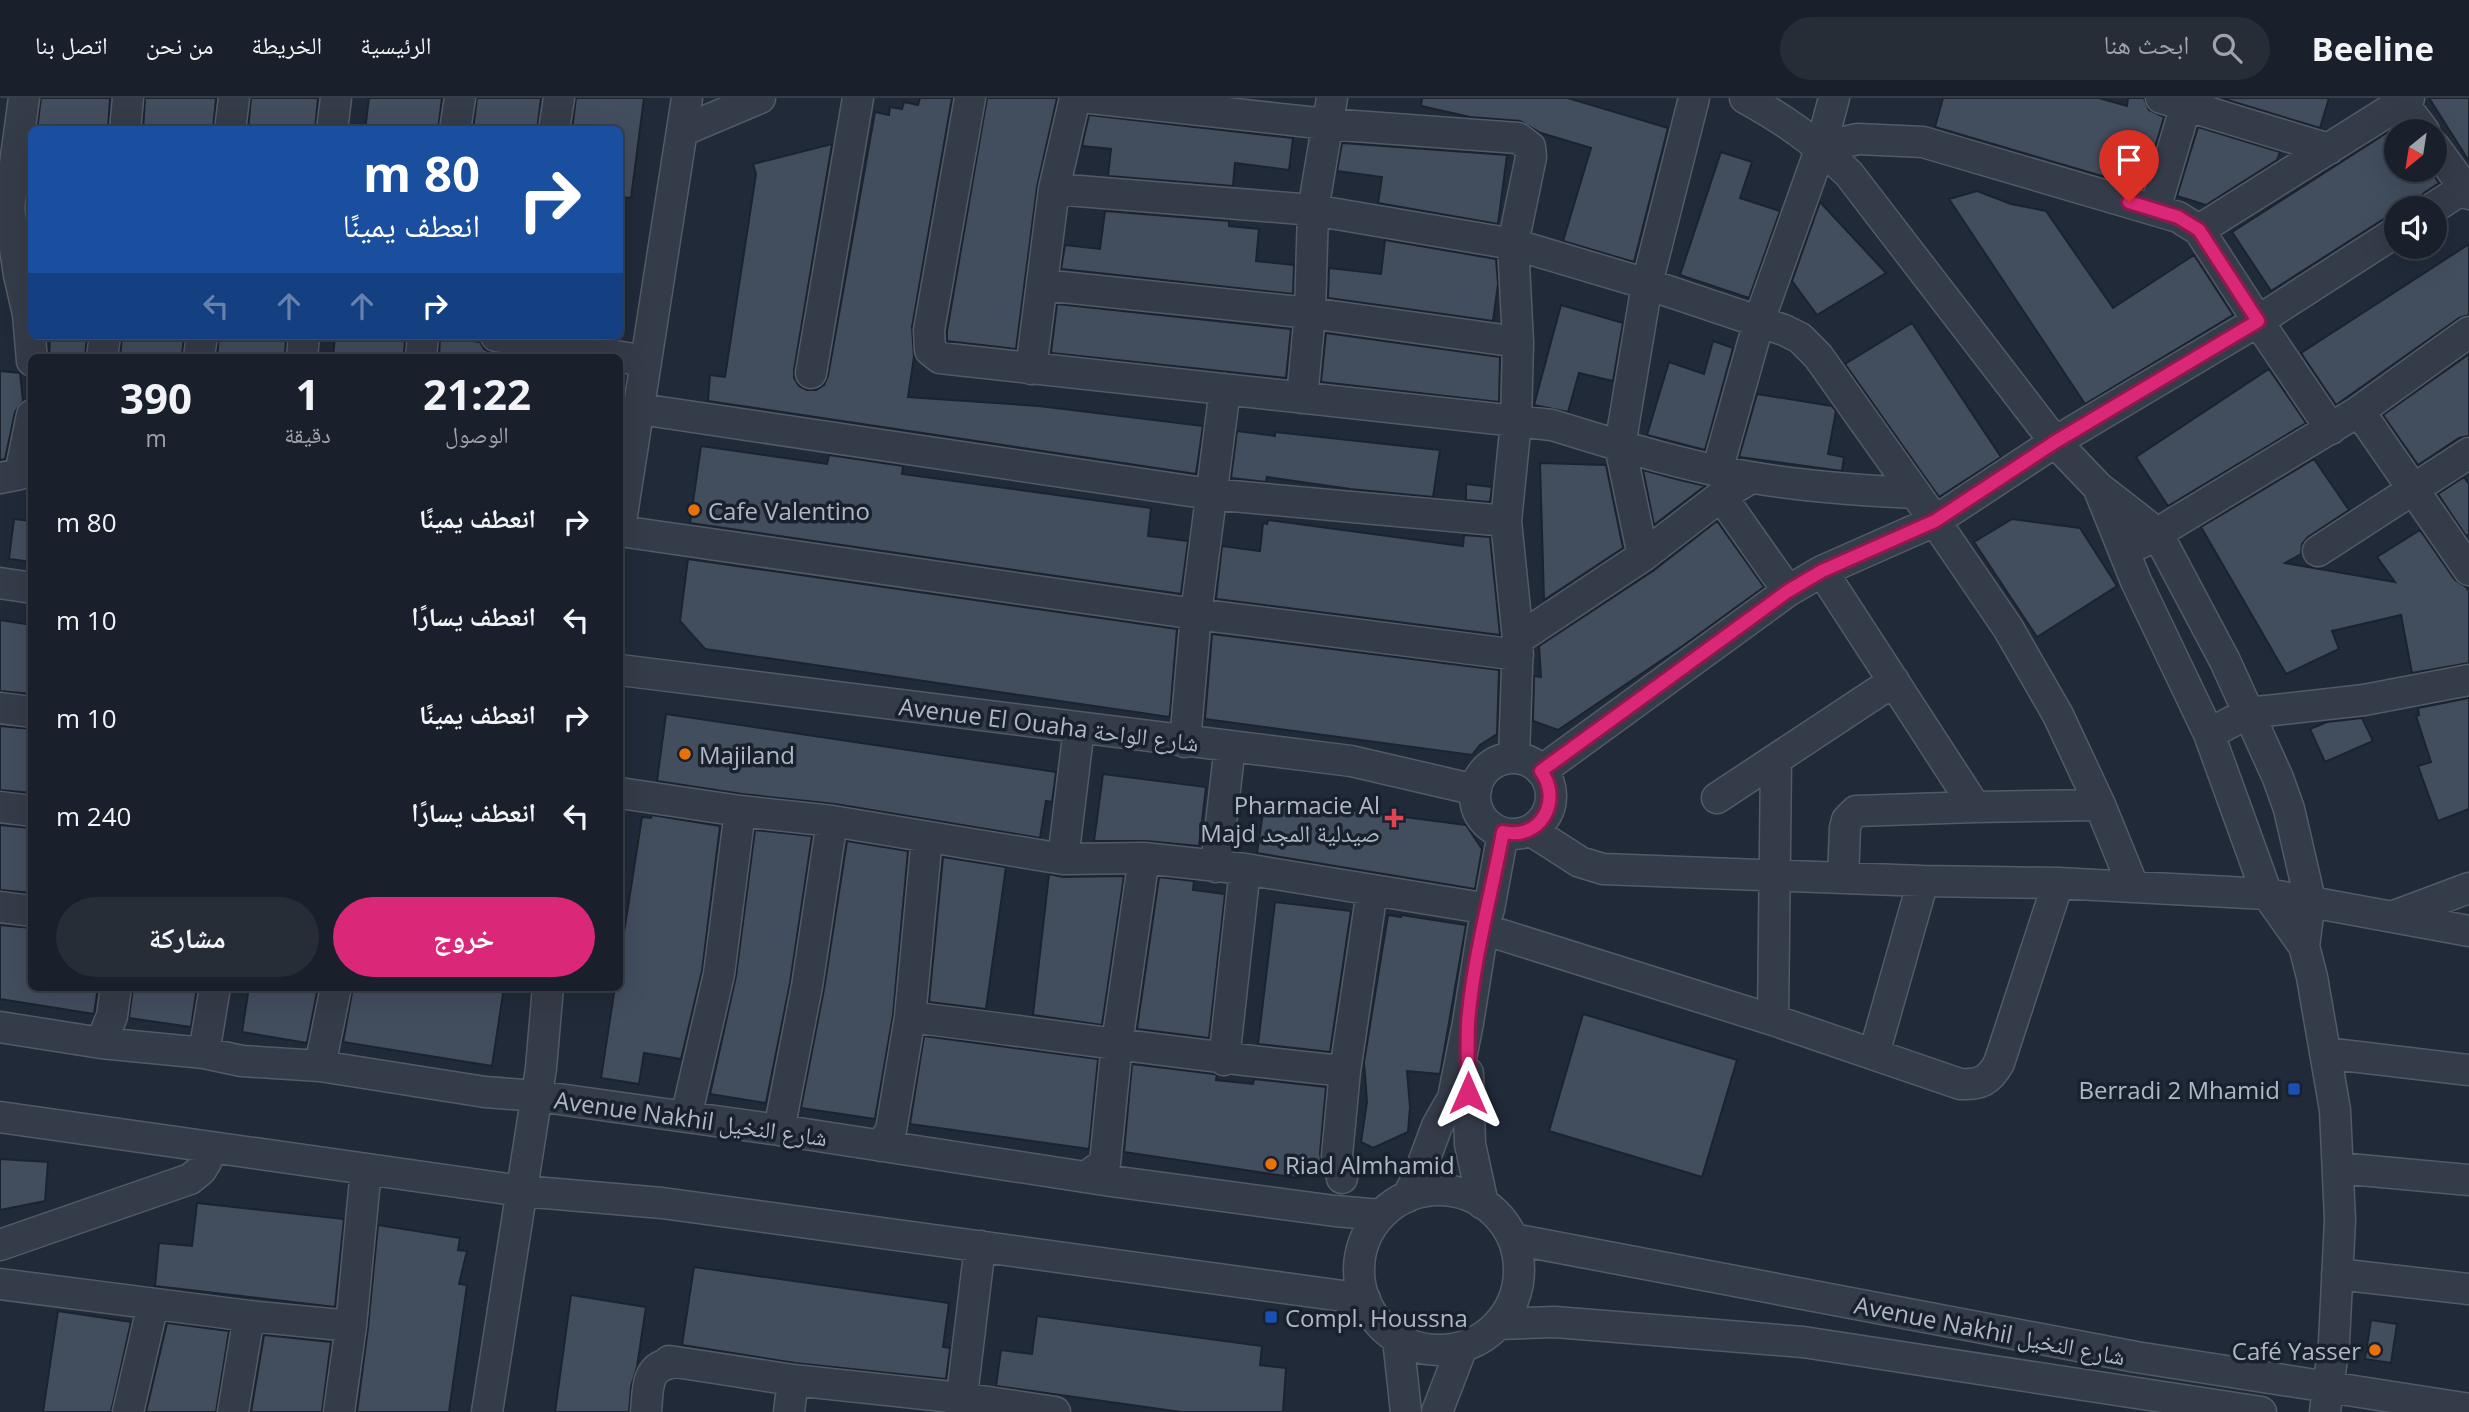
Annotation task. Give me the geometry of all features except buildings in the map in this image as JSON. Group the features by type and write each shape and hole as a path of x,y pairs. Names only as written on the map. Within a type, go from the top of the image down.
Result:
{"street":[{"path":"24,98 5,206 25,275 28,314"},
{"path":"125,126 128,98"},
{"path":"230,126 234,98"},
{"path":"332,126 336,98"},
{"path":"456,126 460,98"},
{"path":"555,126 559,98"},
{"path":"623,512 687,98"},
{"path":"682,131 760,98"},
{"path":"811,373 858,98"},
{"path":"970,98 929,330 928,345 934,355 946,359 1031,369 1552,425 1620,446 1719,484 1751,478 1849,490 1915,493"},
{"path":"1031,369 1054,189 1075,98"},
{"path":"1090,98 1329,111 1518,138 1530,147 1513,244 1518,342 1516,422 1506,521 1518,647 1514,758"},
{"path":"1643,555 1620,446 1647,284 1694,98"},
{"path":"1745,98 1780,117 1821,147 1849,174 2055,442 2098,487 2157,533 2225,660 2278,778 2289,809 2310,900 2304,946"},
{"path":"623,530 1196,614 1518,647 1643,555 1719,484 1759,321 1821,147 1834,98"},
{"path":"2199,230 2404,99 2416,119"},
{"path":"2155,209 2173,102 2329,149"},
{"path":"1302,398 1310,313 1313,210 1329,111"},
{"path":"1821,147 1858,139 1923,142 2178,217 2199,230 2331,429"},
{"path":"2447,162 2468,189 2447,200"},
{"path":"1054,189 1313,210 1513,244 1759,321 1784,330 1810,346 2008,628 2058,715 2100,805 2133,886"},
{"path":"1541,771 1788,591 1822,571 1935,521 2055,442 2258,321 2384,240"},
{"path":"1043,285 1310,313 1518,342"},
{"path":"2123,553 2331,429 2469,332"},
{"path":"515,342 597,354"},
{"path":"623,358 645,361"},
{"path":"1185,742 1196,614 1225,389"},
{"path":"640,409 1210,494 1506,521"},
{"path":"2359,411 2469,570"},
{"path":"17,476 28,439"},
{"path":"2318,551 2469,453"},
{"path":"1719,484 1788,591"},
{"path":"2098,487 2123,553 2209,734 2267,894 2304,946 2312,977 2335,1110 2340,1220 2334,1343 2327,1400"},
{"path":"1822,571 1975,807"},
{"path":"0,583 28,587"},
{"name":"Avenue El Ouaha شارع الواحة","path":"623,670 1351,761 1476,790"},
{"path":"2209,734 2248,713 2364,700 2469,680"},
{"path":"1717,798 1894,681"},
{"path":"0,708 28,712"},
{"path":"1063,859 1080,727"},
{"path":"1224,1059 1231,868 1230,746"},
{"path":"1407,1197 1418,1177 1437,1126 1453,1098 1486,919 1517,831 1543,820 1551,801 1549,785 1541,771 1532,763 1514,758 1505,759 1489,767 1480,777 1476,790 1480,815 1492,827 1517,831 1580,862 1602,869 1923,881 2058,883 2267,894 2469,931"},
{"path":"1773,1020 1776,760"},
{"path":"623,793 740,811 832,821 1063,859 1144,858 1231,868 1372,891 1486,919 1960,1084 1974,1085 1988,1079 1998,1063 2058,883"},
{"path":"1843,878 1845,828 1847,820 1856,811 2100,805"},
{"path":"0,807 28,810"},
{"path":"687,1117 719,974 740,811"},
{"path":"779,1130 807,986 832,821"},
{"path":"881,1146 891,1130 910,1017 927,837"},
{"path":"1086,1177 1105,1163 1117,1043 1144,858"},
{"path":"1874,1054 1923,881"},
{"path":"2394,916 2469,888"},
{"path":"1342,1178 1338,1155 1345,1071 1372,891"},
{"path":"0,907 28,910"},
{"path":"102,1043 112,1016 115,991"},
{"path":"204,1053 214,991"},
{"path":"320,1066 335,991"},
{"path":"487,1412 537,1096 548,991"},
{"path":"910,1017 1224,1059 1345,1071"},
{"path":"1468,1023 1470,1144 1483,1204"},
{"name":"Avenue Nakhil شارع النخيل","path":"0,1027 102,1043 204,1053 242,1061 320,1066 485,1092 537,1096 779,1130 1086,1177 1381,1215"},
{"path":"2325,1053 2469,1070"},
{"path":"0,1117 522,1191 662,1203 1364,1299"},
{"path":"0,1245 190,1179 201,1170 207,1160 203,1147"},
{"path":"2338,1168 2469,1180"},
{"path":"340,1412 366,1169"},
{"path":"1429,1191 1452,1191 1483,1204 1501,1219 1513,1239 1519,1261 1518,1283 1511,1305 1499,1324 1479,1340 1462,1347 1429,1350 1398,1339 1378,1321 1364,1299 1359,1270 1369,1231 1381,1215 1407,1197 1429,1191"},
{"name":"Avenue Nakhil شارع النخيل","path":"1513,1239 2136,1357 2327,1400 2469,1409"},
{"path":"961,1405 980,1246"},
{"path":"2337,1274 2469,1289"},
{"path":"0,1283 249,1316 351,1326"},
{"path":"128,1412 153,1304"},
{"path":"233,1412 249,1316"},
{"name":"Avenue Nakhil شارع النخيل","path":"1499,1324 1555,1322 1803,1342 2261,1412"},
{"path":"1398,1339 1406,1412"},
{"path":"1437,1412 1462,1347"},
{"path":"646,1412 651,1375 658,1367 670,1361 961,1405 1055,1412"},
{"path":"789,1412 793,1380"}],"place":[{"name":"Cafe Valentino","path":"694,510"},
{"name":"Majiland","path":"685,754"},
{"name":"Pharmacie Al Majd صيدلية المجد","path":"1394,818"},
{"name":"Berradi 2 Mhamid","path":"2294,1089"},
{"name":"Riad Almhamid","path":"1271,1164"},
{"name":"Compl. Houssna","path":"1271,1317"},
{"name":"Café Yasser","path":"2375,1350"}],"route":[{"path":"1468,1093 1468,1023 1483,929 1503,832 1523,833 1539,824 1545,816 1551,796 1549,785 1541,771 1788,591 1822,571 1935,521 2055,442 2258,321 2199,230 2178,217 2129,202"}]}
